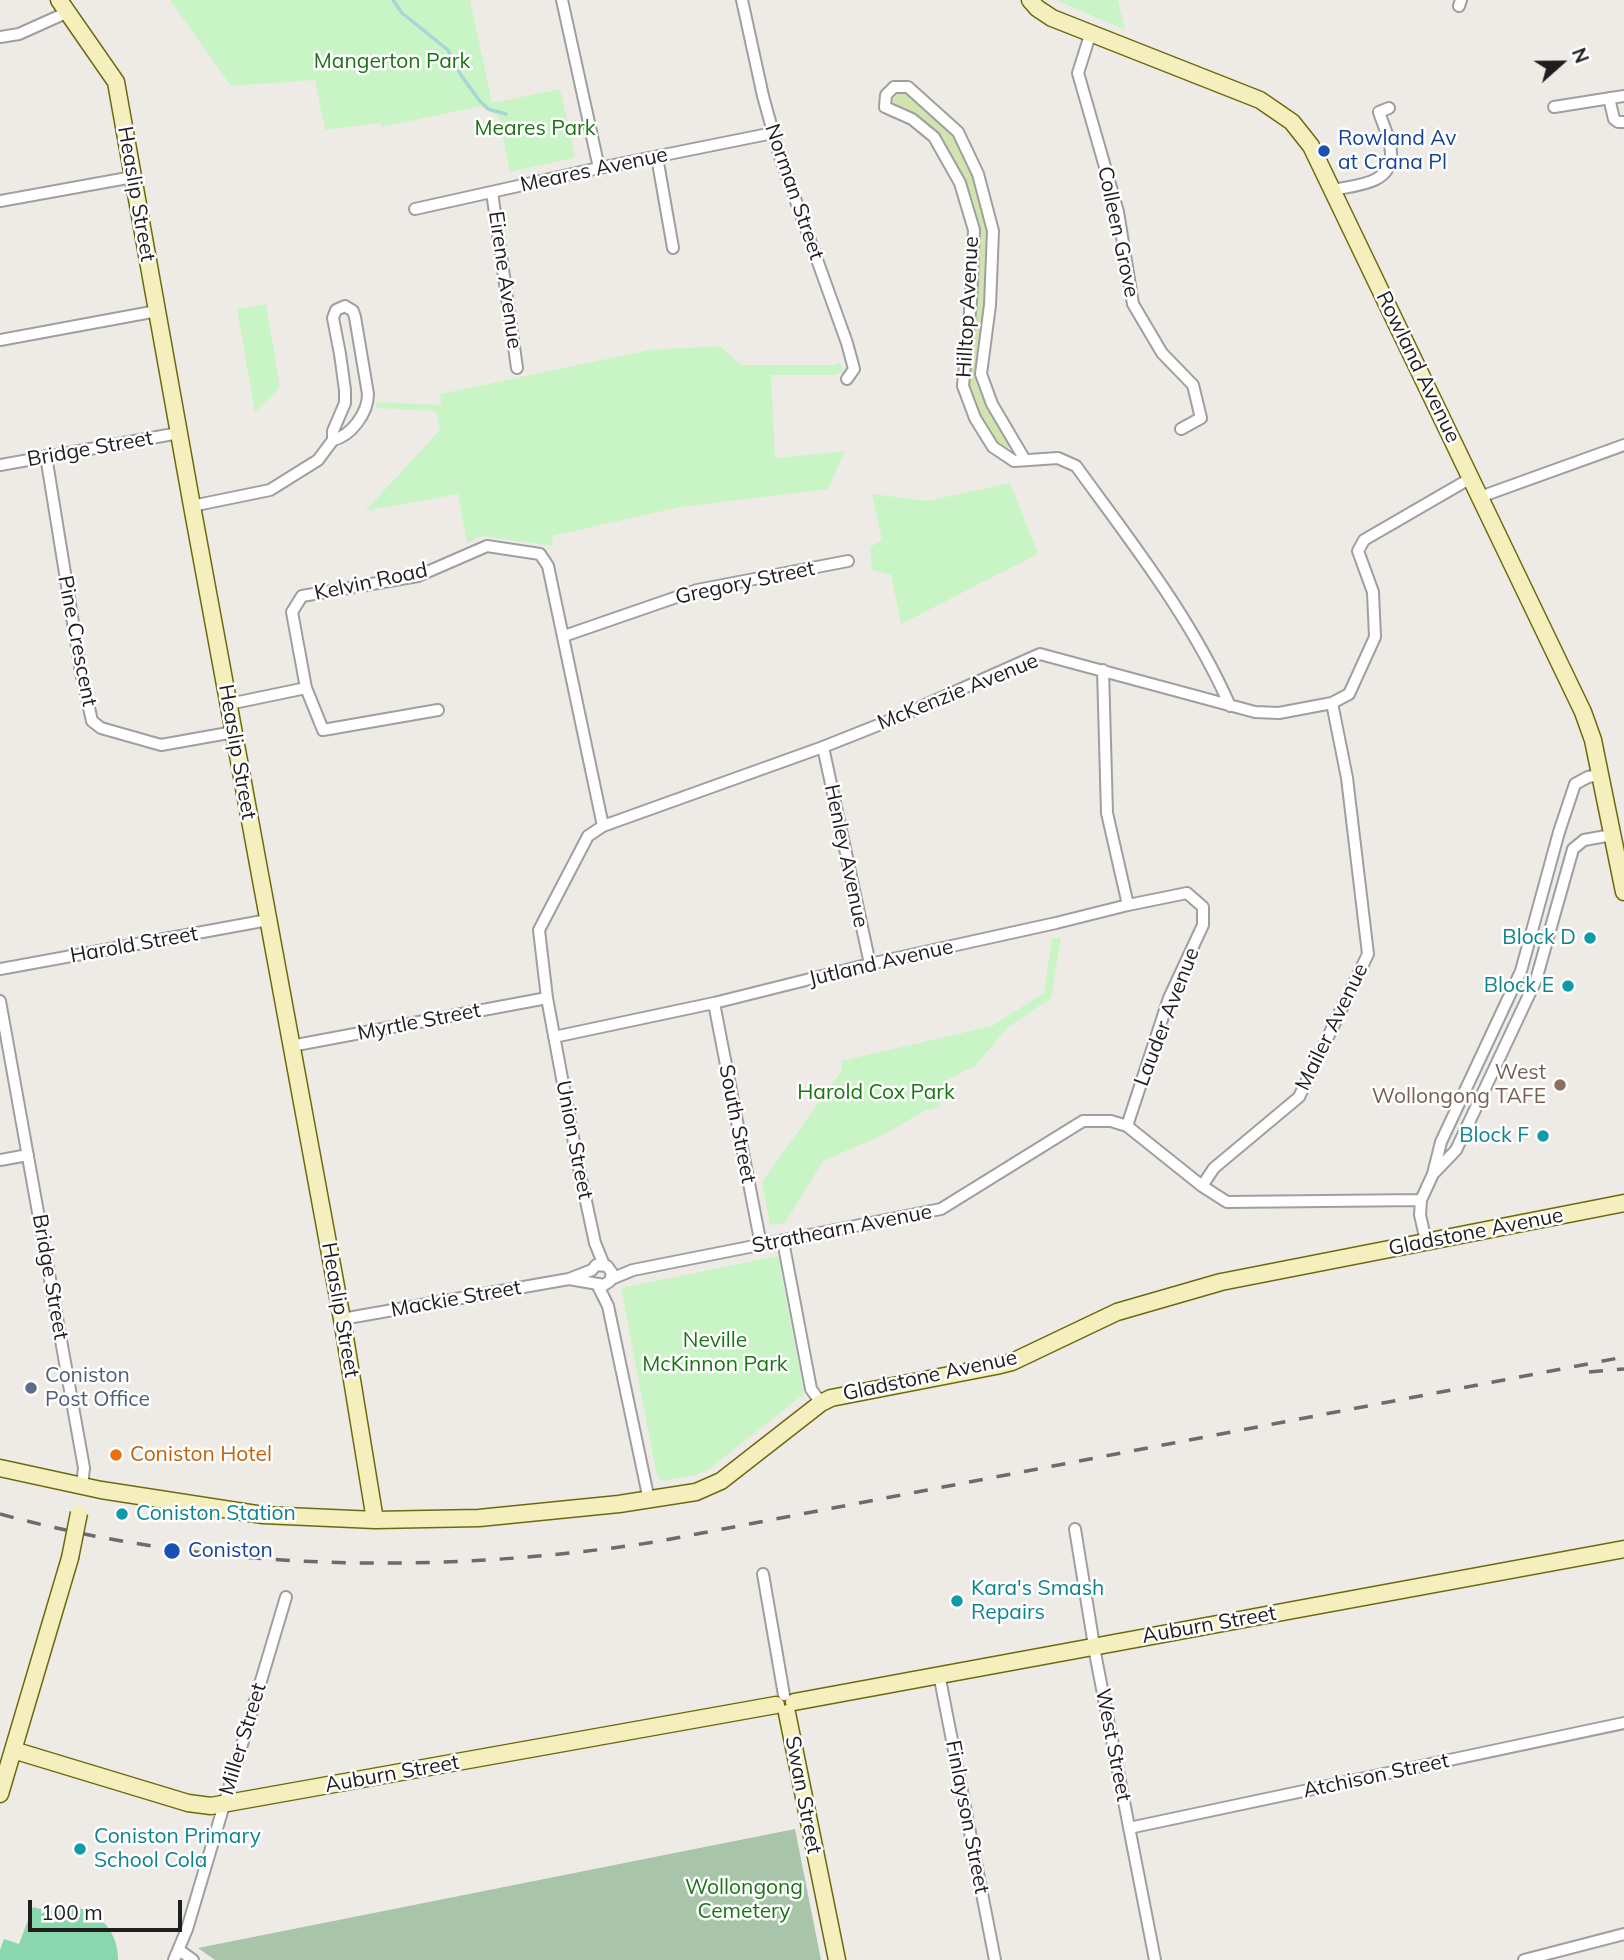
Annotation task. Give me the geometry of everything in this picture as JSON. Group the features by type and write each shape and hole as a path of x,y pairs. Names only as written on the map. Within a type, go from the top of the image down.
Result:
{"street":[{"path":"562,0 599,167"},
{"name":"Norman Street","path":"742,0 779,154 847,343 854,369 847,379"},
{"name":"Rowland Avenue","path":"1030,0 1044,14 1260,100 1292,122 1302,134 1321,165 1583,712 1593,740 1624,892"},
{"path":"0,37 19,34 64,6"},
{"name":"Heaslip Street","path":"64,6 116,82 342,1318 375,1520"},
{"name":"Colleen Grove","path":"1091,32 1077,73 1118,212 1133,304 1162,353 1193,385 1201,418"},
{"name":"Hilltop Avenue","path":"1025,460 992,404 981,374 990,305 993,231 978,174 958,132 908,87 894,87 886,95 885,107 912,119 934,138 960,183 974,230 963,386 975,418 993,447 1014,461 1058,458 1076,466 1163,586 1222,687 1230,706"},
{"path":"1554,107 1624,96"},
{"path":"1609,98 1614,119 1624,122"},
{"path":"1333,190 1373,181 1384,173 1391,150 1379,112 1389,108"},
{"name":"Meares Avenue","path":"415,209 599,167 773,133"},
{"path":"656,157 673,248"},
{"path":"0,201 133,177"},
{"name":"Eirene Avenue","path":"492,192 517,368"},
{"path":"192,506 270,490 318,460 333,440 333,431 345,403 341,354 333,318 336,310 345,306 353,311 355,317 368,403 366,410 342,438 333,440"},
{"path":"0,340 158,311"},
{"path":"1181,429 1201,418 1214,416"},
{"name":"Bridge Street","path":"0,465 179,433"},
{"path":"1480,497 1624,445"},
{"name":"Pine Crescent","path":"46,456 81,672 92,721 100,728 161,744 234,732"},
{"path":"1332,703 1349,694 1375,637 1373,592 1358,551 1364,540 1471,478"},
{"name":"Kelvin Road","path":"306,688 292,612 302,596 418,576 487,546 540,554 548,566 603,826"},
{"name":"Gregory Street","path":"564,636 696,590 848,561"},
{"name":"McKenzie Avenue","path":"554,1037 539,930 588,836 603,826 897,718 1040,654 1255,712 1279,713 1332,703"},
{"path":"1102,670 1107,813 1128,905"},
{"path":"229,704 306,688 323,730 438,710"},
{"name":"Mailer Avenue","path":"1202,1186 1214,1168 1299,1097 1368,954 1347,778 1332,703"},
{"name":"Henley Avenue","path":"823,747 870,964"},
{"path":"1426,1241 1420,1215 1421,1200 1433,1174 1441,1142 1521,971 1575,784 1600,775"},
{"path":"1433,1174 1456,1150 1536,980 1573,849 1584,840 1612,835"},
{"name":"Jutland Avenue","path":"554,1037 714,1003 870,964 1187,893 1203,907"},
{"name":"Lauder Avenue","path":"1127,1126 1169,998 1203,925 1203,907"},
{"name":"Harold Street","path":"0,969 268,920"},
{"name":"Myrtle Street","path":"291,1046 547,998"},
{"name":"Bridge Street","path":"0,1001 84,1468 70,1558 0,1794"},
{"name":"South Street","path":"714,1003 761,1245"},
{"name":"Union Street","path":"554,1037 649,1500"},
{"name":"Strathearn Avenue","path":"601,1275 941,1209 1083,1121 1111,1121 1127,1126"},
{"path":"1127,1126 1202,1186 1227,1202 1421,1200"},
{"path":"0,1160 28,1154"},
{"name":"Gladstone Avenue","path":"0,1468 82,1486 263,1516 375,1520 503,1516 649,1500 696,1492 713,1486 821,1403 838,1396 1012,1362 1117,1312 1221,1282 1624,1203"},
{"path":"783,1241 811,1389 821,1403"},
{"name":"Mackie Street","path":"342,1318 601,1275"},
{"name":"West Street","path":"1076,1530 1094,1647 1155,1960"},
{"name":"Auburn Street","path":"13,1750 188,1803 201,1806 223,1804 785,1704 1624,1549"},
{"name":"Swan Street","path":"763,1574 785,1704 836,1960"},
{"name":"Miller Street","path":"176,1955 187,1929 286,1597"},
{"name":"Finlayson Street","path":"939,1674 995,1960"},
{"name":"Atchison Street","path":"1129,1828 1624,1723"},
{"path":"1524,1960 1624,1934"},
{"path":"176,1955 193,1960"}],"green space":[{"name":"Mangerton Park","path":"170,0 470,0 492,103 560,89 575,155 573,158 510,172 499,117 481,106 382,127 380,123 325,130 315,80 231,86"},
{"path":"1056,0 1118,0 1125,30"},
{"path":"907,93 925,106 949,131 967,156 981,198 990,235 976,374 985,402 1013,447 1003,448 988,432 977,414 971,395 969,375 978,251 977,223 972,201 955,163 931,127 892,101 898,94"},
{"path":"266,304 280,387 255,412 237,309"},
{"path":"720,346 741,365 840,363 844,371 835,375 771,375 775,458 845,451 828,489 680,507 552,536 553,546 482,536 467,543 458,494 365,511 440,430 436,411 376,408 377,402 441,405 440,394 649,350"},
{"path":"1010,483 1038,554 901,624 891,575 872,570 870,547 882,540 872,494 927,501"},
{"name":"Harold Cox Park","path":"1061,937 1051,998 1007,1028 975,1066 949,1079 939,1107 924,1111 885,1134 823,1161 785,1223 770,1225 762,1182 842,1070 841,1061 992,1026 1044,993 1052,939"},
{"name":"Neville McKinnon Park","path":"778,1256 804,1394 708,1470 662,1481 657,1476 621,1288"},
{"name":"Wollongong Cemetery","path":"795,1829 821,1960 215,1960 198,1948"},
{"path":"33,1907 71,1907 90,1912 111,1932 118,1960 0,1960 4,1939 19,1944"}],"waterway":[{"path":"393,0 402,13 448,50 461,75 479,100 488,109 506,114"}],"railway":[{"path":"0,1514 81,1533 244,1557 408,1563 573,1553 655,1542 1624,1357"},
{"path":"1589,1372 1624,1369"}],"place":[{"name":"Rowland Av at Crana Pl","path":"1324,151"},
{"name":"Block D","path":"1590,938"},
{"name":"Block E","path":"1568,986"},
{"name":"West Wollongong TAFE","path":"1560,1085"},
{"name":"Block F","path":"1543,1136"},
{"name":"Coniston Post Office","path":"31,1388"},
{"name":"Coniston Hotel","path":"116,1455"},
{"name":"Coniston Station","path":"122,1514"},
{"name":"Coniston","path":"172,1551"},
{"name":"Kara's Smash Repairs","path":"957,1601"},
{"name":"Coniston Primary School Cola","path":"80,1849"}],"park label":[{"name":"Meares Park","path":"535,129"}]}
